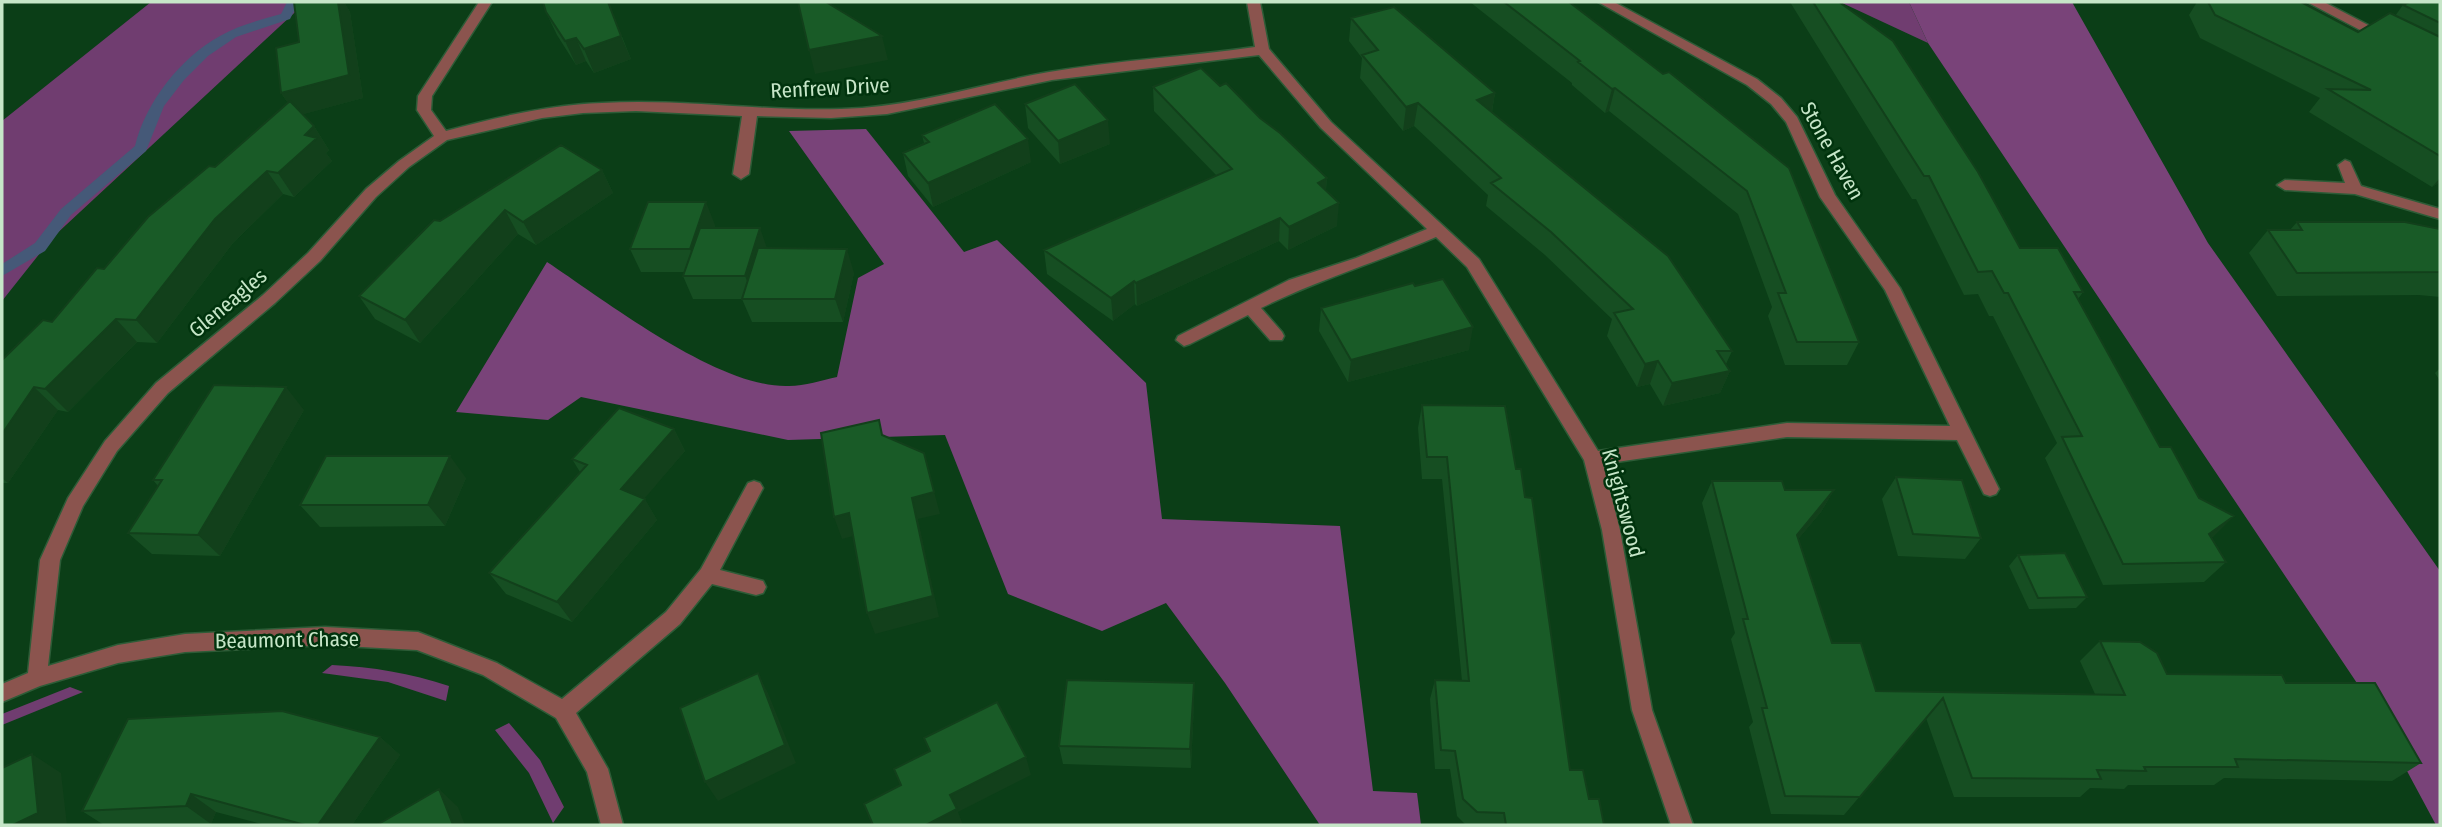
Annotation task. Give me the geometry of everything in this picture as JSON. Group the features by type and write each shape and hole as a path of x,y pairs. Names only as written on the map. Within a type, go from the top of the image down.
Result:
{"street":[{"path":"442,137 424,110 425,96 485,2"},
{"path":"1254,2 1262,50"},
{"name":"Stone Haven","path":"1605,2 1752,82 1776,101 1792,120 1828,197 1892,288 1990,489"},
{"path":"2314,2 2403,46"},
{"name":"Renfrew Drive","path":"442,137 506,119 563,110 650,107 818,114 866,111 1074,73 1202,60 1262,50"},
{"name":"Knightswood","path":"1262,50 1326,125 1473,262 1593,459 1611,530 1642,710 1682,825"},
{"path":"741,174 750,112"},
{"name":"Gleneagles","path":"37,678 50,560 75,503 111,446 162,388 269,299 314,257 371,193 404,164 442,137"},
{"path":"2345,165 2354,190"},
{"path":"2285,186 2354,190 2440,214"},
{"path":"1184,340 1296,284 1362,262 1439,230"},
{"path":"1249,306 1276,336"},
{"path":"1593,459 1746,434 1787,430 1964,433"},
{"path":"563,711 673,618 708,575 754,488"},
{"path":"708,575 756,587"},
{"name":"Beaumont Chase","path":"2,694 37,678 118,654 185,643 325,636 418,642 491,669 563,711 597,769 612,825"}],"shaded area":[{"path":"151,2 306,2 52,238 2,301 2,121"},
{"path":"1840,2 1909,2 1928,43"},
{"path":"1909,2 2072,2 2208,243 2440,571 2440,825 2436,825 2371,704 1928,43"},
{"path":"866,129 964,252 997,240 1146,383 1162,519 1340,526 1373,791 1417,793 1421,825 1320,825 1225,683 1166,603 1102,631 1008,594 945,435 788,440 581,397 548,420 456,412 547,262 664,340 730,373 761,383 789,386 837,377 858,278 884,264 789,131"},
{"path":"332,665 391,671 449,686 446,701 388,682 322,673"},
{"path":"70,687 83,692 2,725 2,714"},
{"path":"509,723 540,760 564,807 553,823 529,773 495,730"}],"building":[{"path":"294,2 338,2 349,75 281,93 276,48 299,42"},
{"path":"543,2 608,2 621,36 584,49 576,38 565,41 546,12"},
{"path":"798,2 826,2 882,36 809,50"},
{"path":"1504,2 1569,2 1663,74 1669,72 1789,168 1859,342 1797,342 1778,293 1786,293 1747,191 1615,88 1612,89"},
{"path":"1813,2 1839,2 1893,41 1978,172 2020,248 2058,248 2083,292 2074,292 2160,447 2171,447 2199,498 2234,516 2209,534 2226,562 2123,564 2062,437 2082,436 2008,293 2004,293 1992,271 1978,272 1929,176 1924,176"},
{"path":"2208,2 2301,2 2358,32 2390,13 2440,37 2440,156 2328,89 2371,90 2215,15"},
{"path":"2409,2 2440,2 2440,23 2403,5"},
{"path":"1394,7 1495,93 1477,100 1668,256 1732,351 1717,351 1730,371 1672,383 1658,361 1645,364 1614,313 1633,309 1551,232 1491,183 1501,178 1418,103 1406,107 1362,55 1378,50 1351,18"},
{"path":"1201,68 1220,86 1226,83 1260,118 1280,133 1327,178 1318,183 1339,203 1289,227 1280,218 1136,283 1134,281 1111,298 1044,250 1232,169 1153,87"},
{"path":"1075,84 1108,120 1058,141 1025,104"},
{"path":"290,101 314,126 305,135 317,138 278,173 267,171 215,219 136,320 116,319 45,389 34,387 2,434 2,360 43,320 52,322 97,268 104,269 148,217 209,166 215,167"},
{"path":"995,104 1028,139 928,183 903,153 929,142 922,135"},
{"path":"561,145 602,170 523,222 505,210 405,320 359,296 434,220 440,221"},
{"path":"648,202 706,202 690,249 630,249"},
{"path":"2297,222 2405,222 2440,229 2440,272 2297,273 2268,230 2302,230"},
{"path":"700,228 760,228 745,276 683,276"},
{"path":"758,248 847,249 835,299 742,299"},
{"path":"1443,279 1473,327 1351,360 1321,308 1413,283 1415,286"},
{"path":"214,385 286,387 198,535 128,533 162,480 153,480"},
{"path":"1422,405 1505,406 1516,469 1521,469 1525,497 1532,498 1570,770 1583,770 1589,799 1599,799 1604,825 1506,825 1504,813 1477,812 1463,799 1455,751 1441,750 1435,680 1469,681 1447,457 1427,457"},
{"path":"619,408 674,429 621,489 645,499 557,602 489,573 587,465 572,459"},
{"path":"879,420 882,435 924,453 934,492 912,498 933,596 867,613 849,513 834,517 821,433"},
{"path":"326,456 450,456 428,505 300,505"},
{"path":"1896,477 1962,480 1981,538 1913,534"},
{"path":"1712,481 1782,481 1785,490 1834,490 1797,535 1832,643 1861,643 1876,691 2125,695 2100,641 2140,642 2157,653 2167,674 2282,675 2286,683 2375,683 2421,763 2235,759 2238,767 2097,770 2101,779 1972,778 1943,698 1860,797 1785,796 1762,708 1767,708 1743,619 1748,619"},
{"path":"2065,553 2087,597 2038,598 2018,555"},
{"path":"758,673 785,745 705,782 680,708"},
{"path":"1067,680 1194,683 1190,749 1059,746"},
{"path":"997,702 1026,757 950,795 957,809 926,825 873,825 864,804 901,785 894,769 930,751 924,738"},
{"path":"282,711 380,737 318,825 305,825 191,794 186,806 82,811 128,719"},
{"path":"32,754 38,813 13,825 2,825 2,768"},
{"path":"439,789 453,825 377,825"}],"waterway":[{"path":"2,271 40,247 66,212 141,148 144,134 159,105 192,64 215,44 232,35 286,16 293,2"}]}
